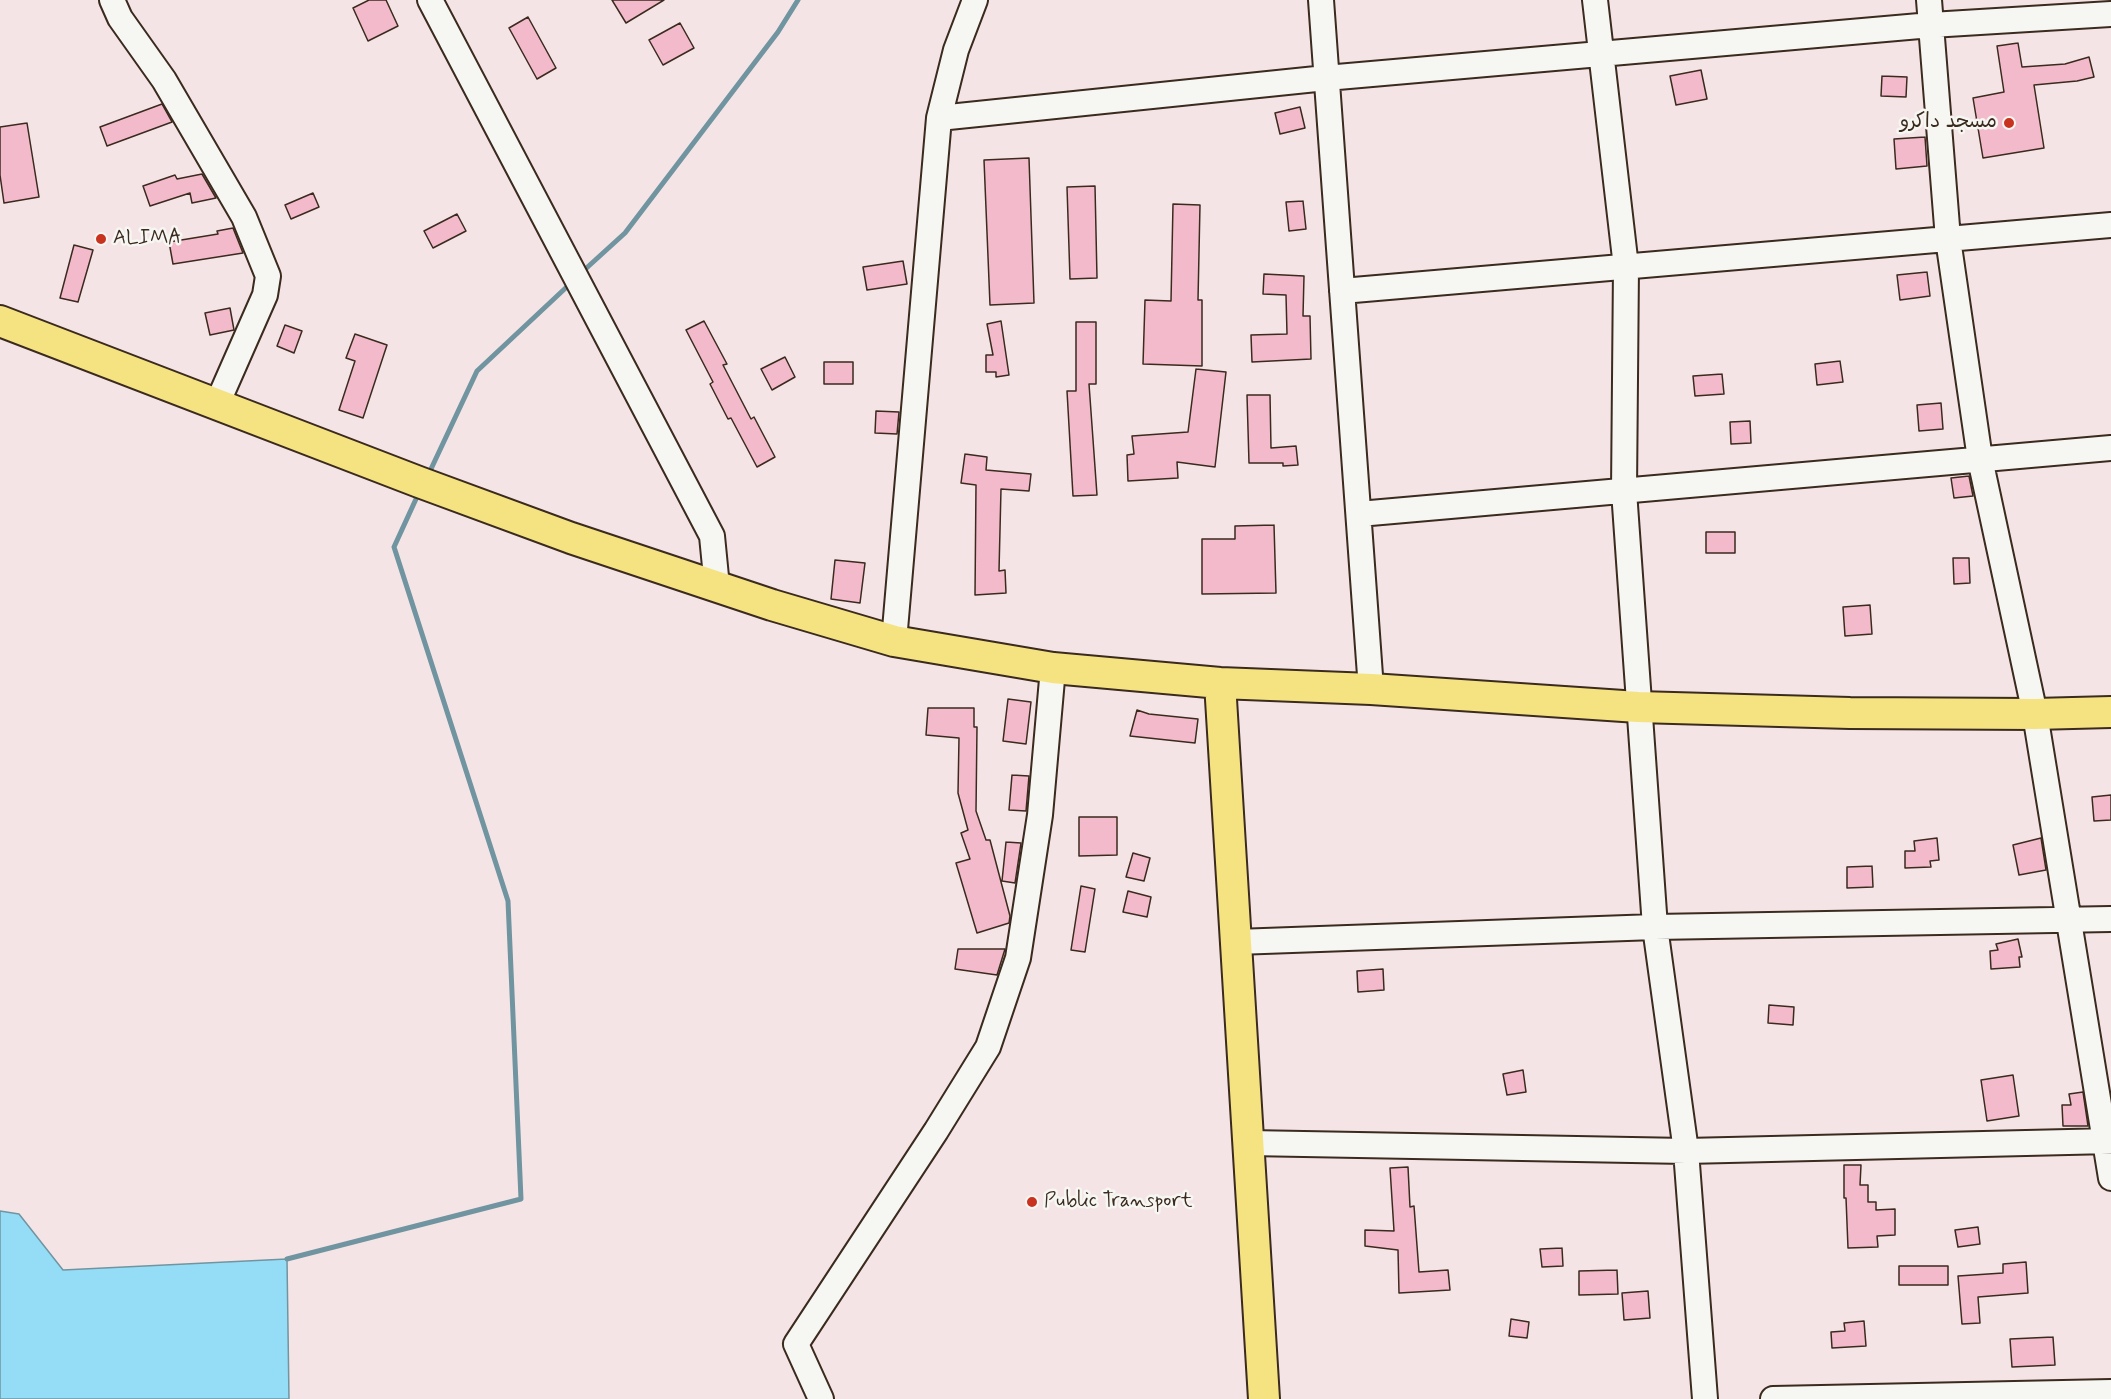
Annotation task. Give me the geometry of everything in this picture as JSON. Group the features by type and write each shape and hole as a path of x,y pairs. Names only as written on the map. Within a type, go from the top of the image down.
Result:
{"main road":[{"path":"0,321 571,538 717,587 894,641 1053,668 1220,683 1371,689 1638,707 1850,713 2111,712"},
{"path":"1220,683 1264,1399"}],"street":[{"path":"112,0 120,18 164,80 244,217 268,276 265,295 217,404"},
{"path":"430,0 712,536 717,587"},
{"path":"894,641 939,118 956,50 975,0"},
{"path":"1321,0 1371,689"},
{"path":"1595,0 1626,267 1624,490 1655,927 1686,1151 1706,1399"},
{"path":"1929,0 1948,239 1980,459 2035,714 2108,1141 2111,1178"},
{"path":"939,118 1326,78 1931,25 2111,14"},
{"path":"1342,291 2111,225"},
{"path":"1359,514 2111,448"},
{"path":"821,1399 796,1344 936,1131 988,1047 1018,958 1041,815 1053,668"},
{"path":"1236,942 1655,927 2111,919"},
{"path":"1249,1143 1686,1151 2108,1141"},
{"path":"1773,1399 2111,1392"}],"water":[{"path":"0,1211 19,1214 63,1270 287,1259 289,1399 0,1399"}],"building":[{"path":"369,0 386,0 398,26 368,41 353,8"},
{"path":"612,0 664,0 626,23"},
{"path":"528,17 556,68 537,79 509,28"},
{"path":"680,23 694,48 663,65 649,40"},
{"name":"مسجد داكرو","path":"2018,43 2022,67 2065,64 2089,57 2094,77 2034,85 2044,148 1983,158 1973,98 2004,92 1997,46"},
{"path":"1701,70 1707,99 1676,105 1670,76"},
{"path":"1882,76 1907,77 1906,97 1881,96"},
{"path":"162,104 172,122 107,146 100,127"},
{"path":"1300,107 1305,128 1280,134 1275,113"},
{"path":"27,123 39,197 4,203 0,175 0,127"},
{"path":"1925,137 1927,166 1896,169 1894,139"},
{"path":"1029,158 1034,303 990,305 984,160"},
{"path":"202,174 216,198 192,203 190,193 150,206 143,186 175,175 177,179"},
{"path":"1095,186 1097,278 1070,279 1067,187"},
{"path":"313,193 319,207 291,219 285,205"},
{"path":"1303,201 1306,229 1289,231 1286,202"},
{"path":"1173,204 1200,205 1198,300 1202,300 1202,366 1143,364 1145,300 1171,301"},
{"path":"457,214 466,231 433,248 424,231"},
{"path":"233,228 243,253 173,264 169,242 218,234 217,231"},
{"path":"74,245 93,250 78,302 60,298"},
{"path":"903,261 907,284 867,290 863,267"},
{"path":"1927,272 1930,296 1900,300 1897,275"},
{"path":"1264,274 1304,276 1303,316 1310,316 1311,359 1252,362 1251,335 1287,334 1286,295 1263,294"},
{"path":"230,308 234,330 210,335 205,313"},
{"path":"704,321 727,364 723,365 751,419 754,417 775,457 757,467 731,418 728,419 710,384 713,382 686,330"},
{"path":"1001,321 1009,375 996,377 996,372 986,372 986,355 993,355 987,324"},
{"path":"1076,322 1096,322 1096,384 1089,384 1097,495 1073,496 1067,391 1076,391"},
{"path":"285,325 302,331 294,353 277,346"},
{"path":"355,334 387,345 363,418 339,410 355,361 346,358"},
{"path":"785,357 795,377 772,390 761,369"},
{"path":"1840,361 1843,382 1817,385 1815,364"},
{"path":"824,362 853,362 853,384 824,384"},
{"path":"1196,369 1226,372 1215,467 1177,462 1178,478 1128,481 1127,455 1134,454 1132,436 1188,432"},
{"path":"1722,374 1724,394 1695,396 1693,376"},
{"path":"1247,395 1270,395 1271,448 1296,446 1298,465 1249,463"},
{"path":"1941,403 1943,429 1919,431 1917,405"},
{"path":"876,411 899,412 897,434 875,433"},
{"path":"1750,421 1751,443 1731,444 1730,422"},
{"path":"965,454 987,457 986,470 1031,474 1029,491 1001,489 999,571 1005,570 1006,593 975,595 976,485 961,483"},
{"path":"1969,476 1973,496 1954,498 1951,478"},
{"path":"1274,525 1276,593 1202,594 1202,539 1235,539 1235,526"},
{"path":"1706,532 1735,532 1735,553 1706,553"},
{"path":"1953,558 1969,558 1970,583 1954,584"},
{"path":"835,560 865,563 860,603 831,599"},
{"path":"1870,605 1872,634 1845,636 1843,607"},
{"path":"1008,699 1031,702 1026,744 1003,741"},
{"path":"928,708 974,708 974,727 977,727 976,811 986,840 990,840 1010,916 1009,923 977,933 956,863 970,859 961,833 968,830 958,793 959,738 926,735"},
{"path":"1137,710 1149,714 1198,719 1195,743 1130,736"},
{"path":"1012,775 1029,776 1026,811 1009,810"},
{"path":"2111,795 2111,820 2094,821 2092,797"},
{"path":"1079,817 1117,817 1117,855 1079,856"},
{"path":"1937,838 1939,860 1930,861 1931,867 1905,868 1905,851 1915,851 1914,841"},
{"path":"2041,838 2046,870 2019,875 2013,845"},
{"path":"1006,842 1021,843 1015,883 1002,881"},
{"path":"1133,853 1150,858 1144,881 1126,877"},
{"path":"1872,866 1873,887 1847,888 1847,867"},
{"path":"1081,886 1095,889 1085,952 1071,950"},
{"path":"1128,891 1151,897 1147,917 1123,912"},
{"path":"2018,939 2022,957 2019,957 2020,967 1991,969 1990,951 1998,950 1996,944"},
{"path":"958,949 1005,949 997,975 955,969"},
{"path":"1383,969 1384,990 1358,992 1357,971"},
{"path":"1769,1005 1794,1007 1793,1025 1768,1023"},
{"path":"1523,1070 1526,1092 1507,1095 1503,1074"},
{"path":"2013,1075 2019,1116 1987,1121 1981,1080"},
{"path":"2083,1092 2088,1126 2063,1126 2062,1105 2071,1105 2069,1094"},
{"path":"1844,1165 1861,1165 1860,1185 1868,1185 1868,1202 1876,1202 1876,1210 1895,1209 1895,1235 1877,1236 1878,1247 1848,1248"},
{"path":"1408,1167 1410,1207 1414,1206 1419,1272 1448,1270 1450,1290 1399,1293 1398,1250 1365,1246 1365,1230 1394,1231 1390,1168"},
{"path":"1978,1227 1980,1244 1958,1247 1955,1230"},
{"path":"1562,1248 1563,1266 1542,1267 1540,1249"},
{"path":"2026,1262 2028,1293 1978,1297 1980,1323 1962,1324 1958,1276 2003,1273 2003,1264"},
{"path":"1899,1266 1948,1266 1948,1285 1899,1285"},
{"path":"1617,1270 1618,1294 1579,1295 1579,1271"},
{"path":"1648,1291 1650,1318 1624,1320 1622,1293"},
{"path":"1511,1319 1529,1322 1527,1338 1509,1336"},
{"path":"1864,1321 1866,1346 1832,1348 1831,1332 1845,1331 1844,1323"},
{"path":"2053,1337 2055,1365 2012,1367 2010,1339"}],"waterway":[{"path":"581,273 625,233 778,32 798,0"},
{"path":"431,469 477,371 572,282"},
{"path":"287,1259 521,1199 508,901 394,547 416,499"}],"place":[{"name":"مسجد داكرو","path":"2009,123"},
{"name":"ALIMA","path":"101,239"},
{"name":"Public Transport","path":"1032,1202"}]}
